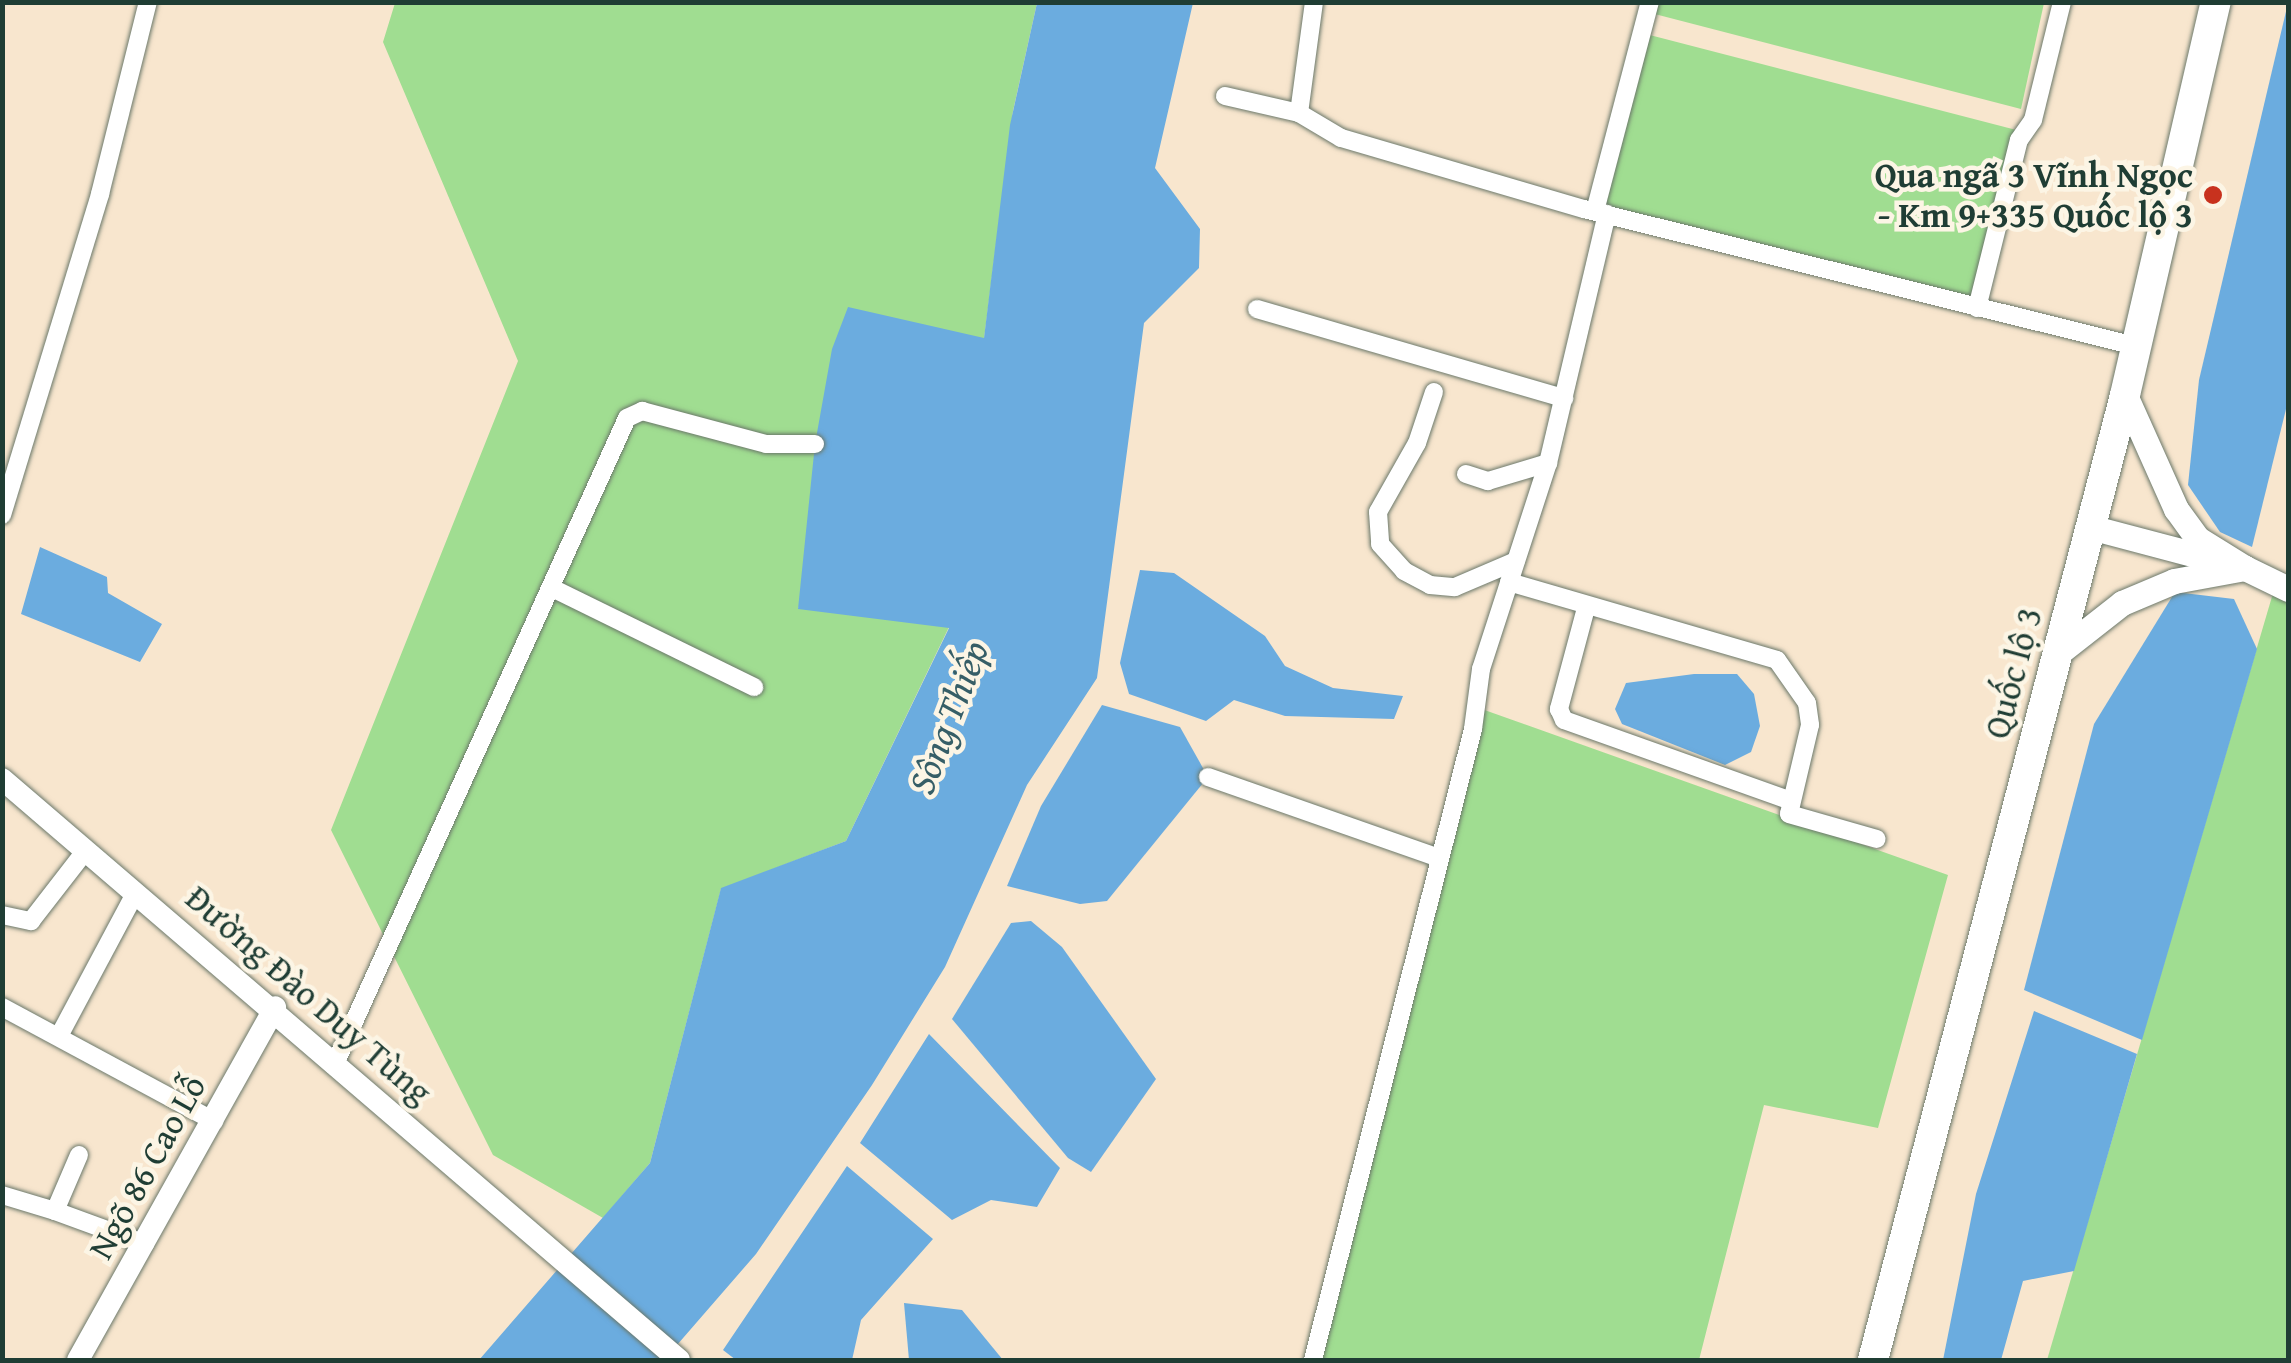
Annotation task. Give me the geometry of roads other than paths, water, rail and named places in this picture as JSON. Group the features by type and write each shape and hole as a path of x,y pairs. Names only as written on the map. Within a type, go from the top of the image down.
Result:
{"highway":[{"name":"Quốc lộ 3","path":"1874,1360 2125,396 2216,2"}],"main road":[{"path":"2125,396 2176,509 2198,539 2288,589"},
{"path":"2090,526 2245,568"},
{"path":"2057,654 2122,603 2174,581 2245,568"}],"street":[{"path":"2,515 100,194 148,2"},
{"path":"1300,113 1314,2"},
{"path":"1313,1360 1473,729 1481,669 1548,463 1650,2"},
{"path":"1977,308 2018,140 2033,120 2062,2"},
{"path":"1225,96 1300,113 1341,138 1601,213 2135,346"},
{"path":"1257,308 1564,398"},
{"path":"1434,392 1417,443 1378,512 1380,544 1404,571 1430,585 1455,587 1516,562"},
{"path":"334,1066 554,589 627,418 642,412 766,444 815,444"},
{"path":"1466,474 1488,481 1548,463"},
{"path":"1510,582 1586,608 1776,660 1807,703 1810,724 1789,800 1796,820 1876,839"},
{"path":"554,589 754,687"},
{"path":"1586,608 1559,709 1564,720 1789,800"},
{"path":"1208,777 1439,858"},
{"name":"Đường Đào Duy Tùng","path":"2,779 274,1006 334,1066 679,1360"},
{"path":"2,915 31,921 86,850"},
{"path":"59,1036 136,892"},
{"name":"Ngõ 86 Cao Lỗ","path":"78,1360 214,1122 274,1006"},
{"path":"2,1008 214,1122"},
{"path":"55,1211 80,1156"},
{"path":"2,1195 146,1244"}],"water":[{"name":"Sông Thiếp","path":"1037,3 1193,3 1155,168 1200,229 1199,268 1144,323 1097,678 1027,785 945,967 872,1085 756,1254 664,1360 479,1360 650,1163 721,888 846,841 949,628 798,609 815,444 832,349 848,307 984,338 1010,125"},
{"path":"2288,3 2288,401 2252,547 2220,532 2188,485 2199,380"},
{"path":"40,547 107,577 108,593 162,624 140,662 21,614"},
{"path":"1140,570 1174,573 1265,636 1285,666 1333,688 1403,696 1394,719 1285,716 1234,700 1206,721 1129,694 1120,663"},
{"path":"2175,592 2234,599 2257,649 2142,1040 2024,990 2094,724"},
{"path":"1694,674 1737,674 1754,694 1760,726 1751,752 1725,765 1622,724 1615,709 1626,683"},
{"path":"1102,705 1180,727 1208,777 1107,901 1080,904 1007,886 1041,806"},
{"path":"1031,921 1062,947 1156,1079 1091,1172 1068,1158 952,1019 1011,923"},
{"path":"2034,1011 2137,1054 2074,1271 2023,1281 2001,1360 1943,1360 1976,1194"},
{"path":"929,1034 1060,1168 1037,1207 991,1200 952,1220 860,1143"},
{"path":"847,1166 933,1239 861,1320 852,1360 736,1360 723,1350"},
{"path":"904,1303 962,1310 1003,1360 909,1360"}],"place":[{"name":"Qua ngã 3 Vĩnh Ngọc - Km 9+335 Quốc lộ 3","path":"2213,195"}]}
